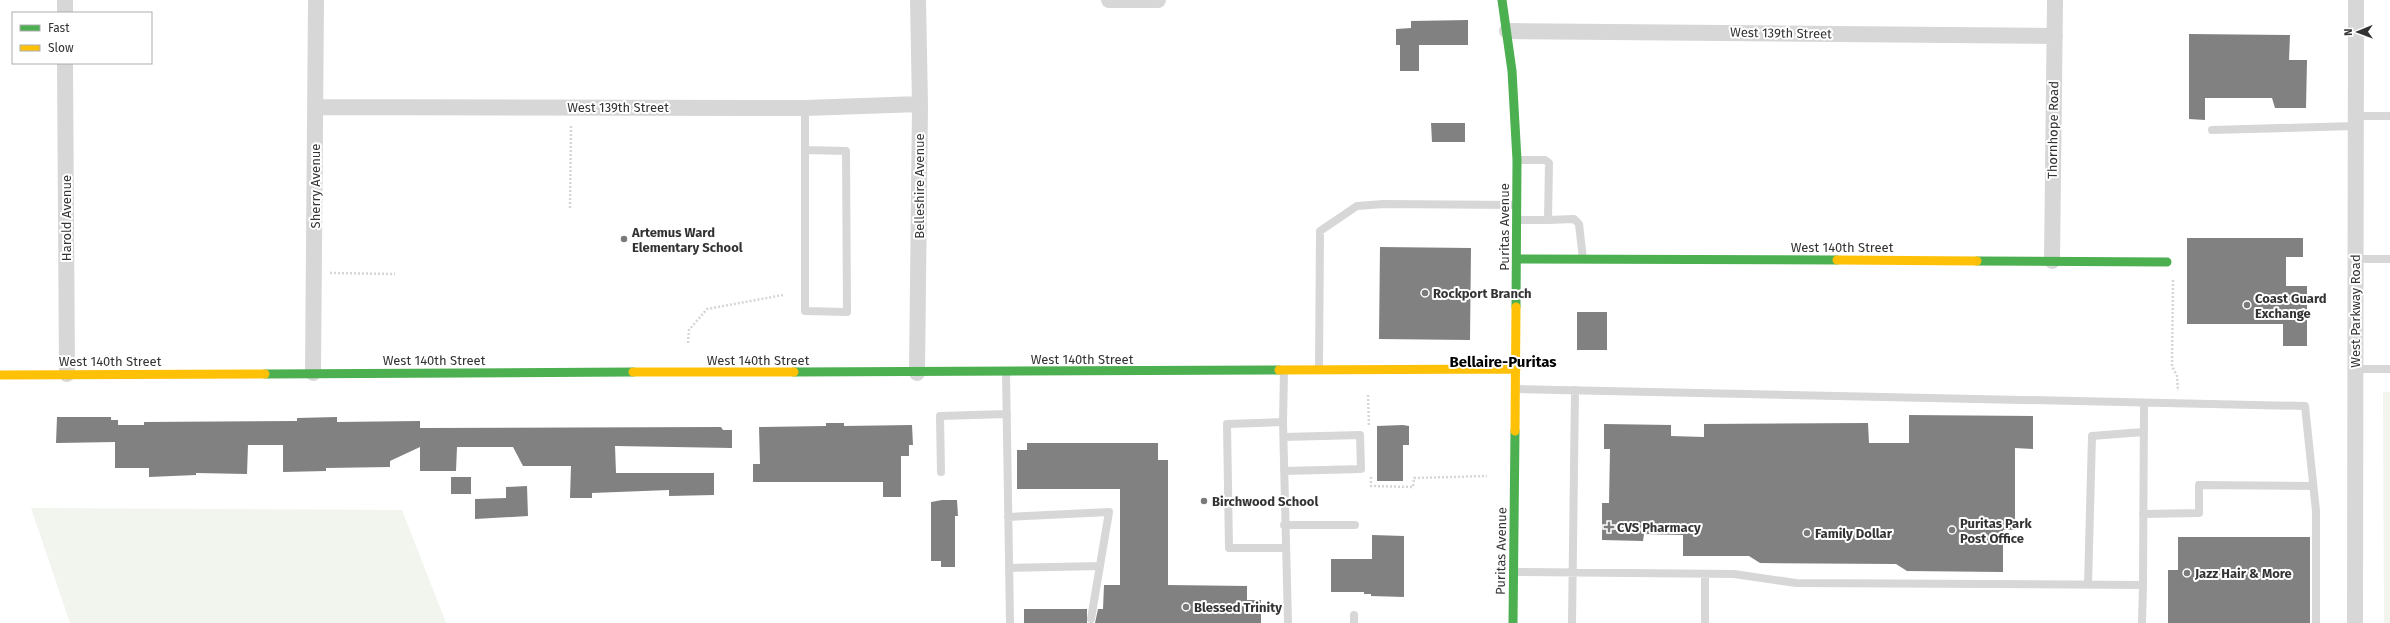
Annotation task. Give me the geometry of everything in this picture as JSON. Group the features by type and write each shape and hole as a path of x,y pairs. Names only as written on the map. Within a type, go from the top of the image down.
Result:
{"street":[{"path":"65,0 65,12"},
{"name":"Sherry Avenue","path":"313,373 316,0"},
{"name":"Belleshire Avenue","path":"918,0 920,104 918,373"},
{"path":"1109,0 1158,0"},
{"name":"Puritas Avenue","path":"1502,0 1507,31 1515,115 1517,160 1518,258 1513,623"},
{"name":"Thornhope Road","path":"2052,260 2055,0"},
{"name":"West Parkway Road","path":"2354,623 2356,0"},
{"name":"West 139th Street","path":"1507,31 2055,36"},
{"name":"Harold Avenue","path":"66,64 67,374"},
{"name":"West 139th Street","path":"315,107 805,108 920,104"},
{"name":"West 140th Street","path":"1518,258 2052,260 2167,262"},
{"name":"West 140th Street","path":"0,375 313,373 918,373 1516,369"}],"lane":[{"path":"805,108 805,150 805,312 848,312 846,151 805,150"},
{"path":"2212,130 2355,121 2390,116"},
{"path":"1517,160 1545,160 1549,163 1548,220"},
{"path":"1319,370 1320,231 1357,206 1384,204 1517,206"},
{"path":"1518,220 1574,219 1579,224 1583,259"},
{"path":"2355,260 2390,259"},
{"path":"2355,369 2390,369"},
{"path":"1284,371 1284,525 1288,623"},
{"path":"1006,372 1010,623"},
{"path":"1516,389 2305,406 2316,510 2316,623"},
{"path":"1572,623 1575,390"},
{"path":"2142,623 2144,403"},
{"path":"941,472 940,416 1007,414"},
{"path":"1283,422 1227,424 1228,509 1229,548 1285,548"},
{"path":"2088,585 2092,436 2144,432"},
{"path":"1284,437 1360,435 1361,469 1284,471"},
{"path":"2143,514 2199,513 2199,485 2313,486"},
{"path":"1008,517 1109,512 1091,619"},
{"path":"1284,525 1355,525"},
{"path":"1009,568 1100,566"},
{"path":"1514,572 1734,574 1796,583 2143,585"},
{"path":"1705,574 1705,623"}],"path":[{"path":"570,208 571,124"},
{"path":"327,273 395,274"},
{"path":"2173,276 2172,366 2178,385 2178,404"},
{"path":"688,343 689,330 706,309 783,295"},
{"path":"1368,395 1370,433"},
{"path":"1371,471 1371,486 1413,487 1414,478 1487,476"}],"shaded area":[{"path":"2383,392 2390,392 2390,623 2384,623"},
{"path":"31,508 402,510 446,623 70,623"}],"building":[{"path":"1468,20 1468,45 1419,45 1419,71 1400,71 1400,45 1396,45 1396,29 1411,28 1411,21"},
{"path":"2189,34 2290,35 2289,60 2307,60 2306,108 2275,108 2272,98 2205,98 2205,120 2189,119"},
{"path":"1431,123 1465,123 1465,142 1432,142"},
{"name":"Coast Guard Exchange","path":"2187,238 2303,238 2303,257 2286,257 2286,286 2307,286 2307,346 2283,346 2283,324 2187,324"},
{"name":"Rockport Branch","path":"1380,247 1471,248 1470,340 1379,339"},
{"path":"1577,312 1607,312 1607,350 1577,350"},
{"path":"1909,415 2033,416 2033,449 2015,448 2015,530 2003,530 2003,572 1907,571 1896,564 1760,563 1749,556 1683,556 1683,535 1644,534 1643,541 1602,540 1602,503 1609,503 1610,449 1604,449 1604,424 1671,425 1671,436 1704,437 1704,424 1868,423 1869,443 1909,443"},
{"path":"57,417 111,417 111,420 118,420 118,425 144,425 144,422 297,421 297,418 337,417 337,422 420,421 420,428 721,427 723,430 732,430 732,448 615,446 616,473 714,473 714,495 669,496 669,490 592,493 592,498 570,498 571,466 523,466 513,447 457,447 456,471 420,471 420,447 390,461 390,467 326,468 326,471 283,472 283,445 248,445 247,474 196,473 196,475 149,477 149,468 115,468 115,442 56,443"},
{"path":"826,423 844,423 844,426 912,425 913,445 909,445 909,456 901,456 901,497 883,497 883,482 753,482 753,464 760,464 759,427 826,426"},
{"path":"1377,426 1409,426 1409,445 1403,445 1403,481 1377,481"},
{"path":"1027,443 1158,443 1158,460 1168,460 1168,585 1247,586 1247,600 1261,600 1261,623 1095,623 1098,609 1103,609 1104,585 1120,585 1120,489 1017,489 1017,450 1027,450"},
{"path":"451,477 471,477 471,494 451,494"},
{"path":"527,486 528,516 475,519 475,499 506,498 506,487"},
{"path":"957,500 958,516 955,516 955,567 941,567 941,561 931,561 931,502"},
{"path":"1372,535 1404,536 1404,597 1371,596 1371,594 1364,594 1364,592 1331,592 1331,559 1372,559"},
{"path":"2178,537 2310,537 2310,623 2168,623 2168,570 2178,570"},
{"path":"1024,609 1087,609 1087,623 1024,623"}],"traffic: fast":[{"path":"1502,0 1512,71 1517,160 1516,307"},
{"path":"1517,259 1837,260"},
{"path":"1977,261 2167,262"},
{"path":"794,372 1279,370"},
{"path":"265,374 633,372"},
{"path":"1513,623 1515,431"}],"traffic: slow":[{"path":"1837,260 1977,261"},
{"path":"1515,431 1516,307"},
{"path":"1279,370 1516,369"},
{"path":"633,372 794,372"},
{"path":"0,375 265,374"}],"place":[{"name":"Artemus Ward Elementary School","path":"624,239"},
{"name":"Rockport Branch","path":"1425,293"},
{"name":"Coast Guard Exchange","path":"2247,305"},
{"name":"Birchwood School","path":"1204,501"},
{"name":"CVS Pharmacy","path":"1609,527"},
{"name":"Puritas Park Post Office","path":"1952,530"},
{"name":"Family Dollar","path":"1807,533"},
{"name":"Jazz Hair & More","path":"2187,573"},
{"name":"Blessed Trinity","path":"1186,607"}],"district":[{"name":"Bellaire-Puritas","path":"1503,362"}]}
